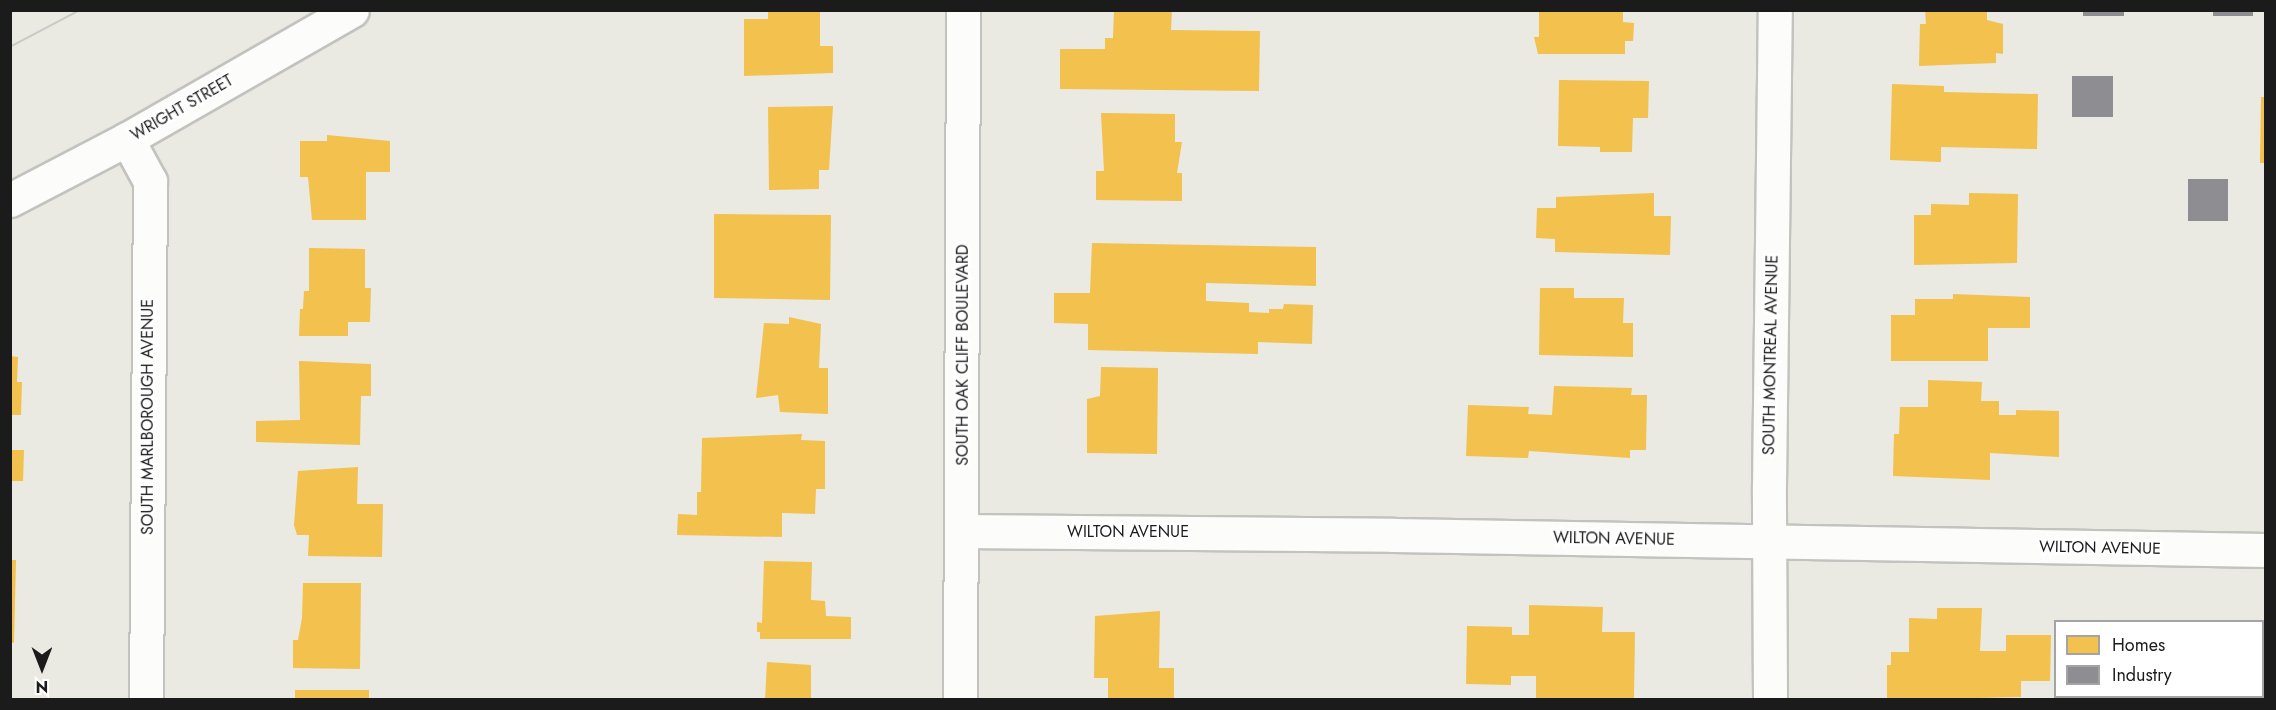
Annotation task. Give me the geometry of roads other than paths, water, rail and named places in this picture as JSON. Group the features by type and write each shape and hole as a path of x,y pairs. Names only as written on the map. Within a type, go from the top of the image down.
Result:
{"street":[{"name":"WRIGHT STREET","path":"10,200 127,139 352,10"},
{"name":"SOUTH OAK CLIFF BOULEVARD","path":"960,699 963,10"},
{"name":"SOUTH MONTREAL AVENUE","path":"1770,699 1775,10"},
{"name":"SOUTH MARLBOROUGH AVENUE","path":"127,139 150,181 146,699"},
{"name":"WILTON AVENUE","path":"962,531 1405,535 2265,550"}],"tram line":[{"path":"10,13 15,10"},
{"path":"10,47 80,10"}]}
